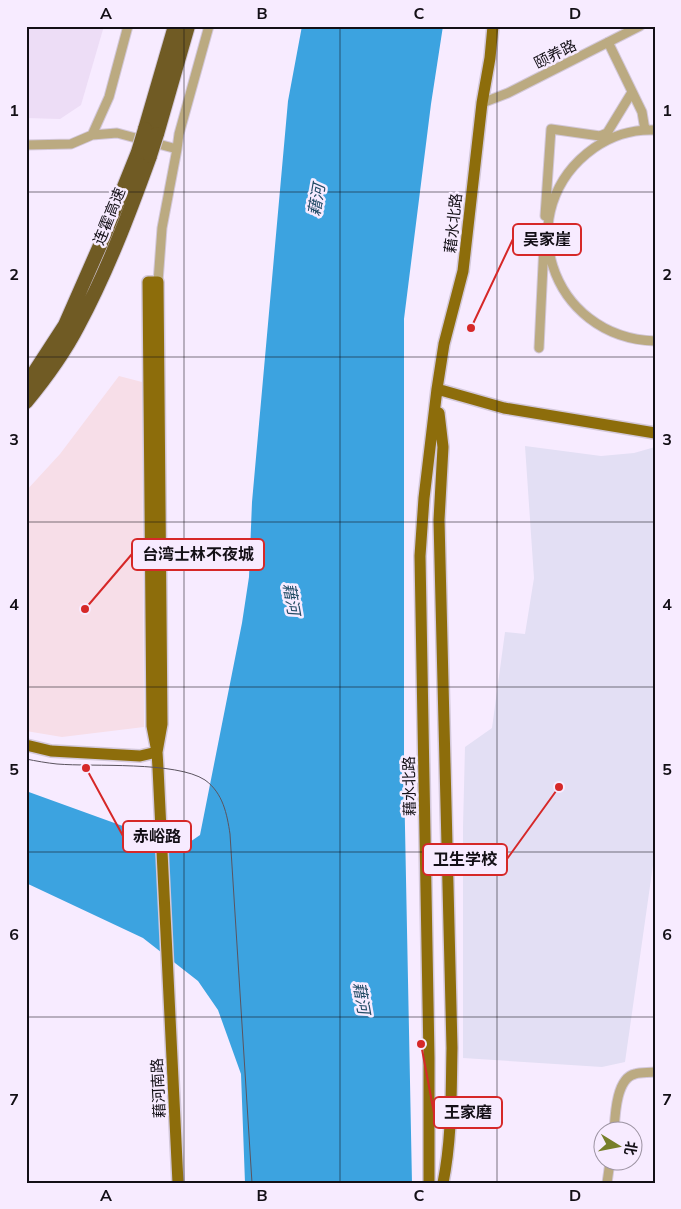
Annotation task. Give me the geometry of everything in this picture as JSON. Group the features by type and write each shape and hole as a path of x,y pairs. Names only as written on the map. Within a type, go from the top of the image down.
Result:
{"highway":[{"name":"连霍高速","path":"151,131 175,26"},
{"name":"连霍高速","path":"26,402 39,386 79,308 105,234 144,154 188,26"},
{"name":"连霍高速","path":"26,385 71,326"}],"main road":[{"name":"藉水北路","path":"428,1183 429,1064 420,556 424,498 437,389 444,344 463,271 482,104 490,58 492,26"},
{"name":"藉河南路","path":"158,282 148,282 152,726 157,752 178,1183"},
{"name":"藉水北路","path":"437,389 443,447 439,520 452,1048 450,1123 444,1183"},
{"path":"437,389 504,408 655,432"},
{"path":"26,745 51,751 140,756 157,752"}],"street":[{"path":"92,135 109,97 128,26"},
{"path":"158,282 162,228 179,134 209,26"},
{"name":"颐养路","path":"482,104 508,93 640,26"},
{"path":"608,42 642,112 645,130"},
{"path":"539,348 551,129 600,136 607,133 632,92"},
{"path":"655,130 628,132 606,140 587,153 571,169 559,188 551,210 548,226 548,244 552,266 561,287 583,314 611,332 633,339 655,341"},
{"path":"26,145 71,144 92,135 117,133 177,149"},
{"path":"615,1122 618,1094 623,1086 633,1074 655,1072"}],"shaded area":[{"path":"26,26 104,26 81,105 60,119 26,118"},
{"path":"119,376 142,382 144,727 62,737 26,731 26,491 60,454"},
{"path":"525,446 601,456 634,453 655,447 655,851 625,1062 602,1067 463,1058 465,747 492,728 505,632 525,634 534,578"}],"water":[{"name":"藉河","path":"302,26 443,26 431,104 404,319 404,777 412,1183 245,1183 241,1074 218,1010 198,981 143,938 26,883 26,791 131,829 187,844 200,835 242,623 249,577 252,502 288,101"}],"tram line":[{"path":"26,759 57,764 155,767 175,770 192,774 205,780 220,798 226,812 230,834 252,1183"}],"place":[{"name":"吴家崖","path":"471,328"},
{"name":"台湾士林不夜城","path":"85,609"},
{"name":"赤峪路","path":"86,768"},
{"name":"卫生学校","path":"559,787"},
{"name":"王家磨","path":"421,1044"}]}
